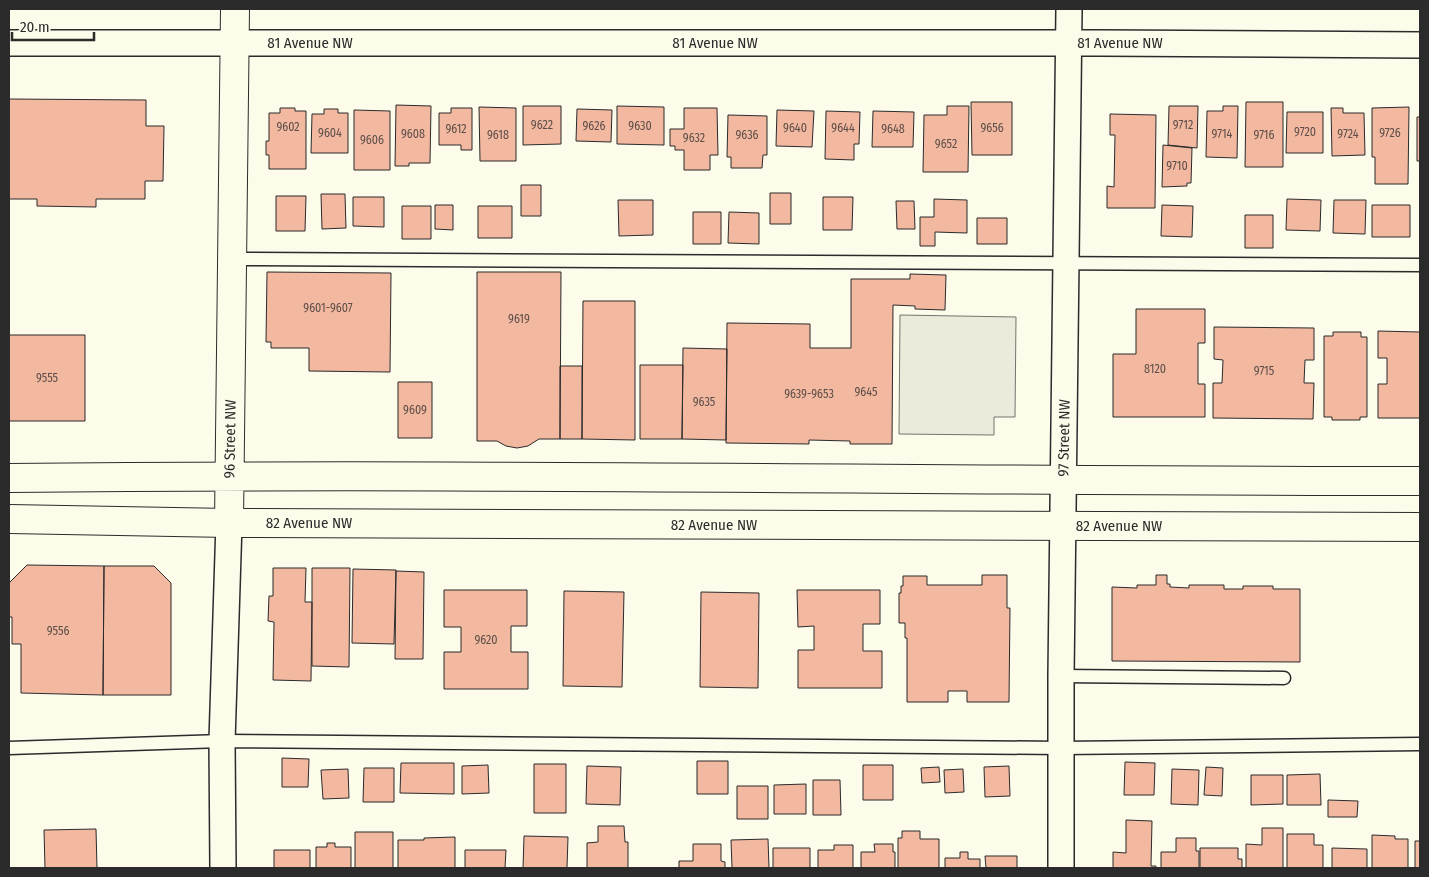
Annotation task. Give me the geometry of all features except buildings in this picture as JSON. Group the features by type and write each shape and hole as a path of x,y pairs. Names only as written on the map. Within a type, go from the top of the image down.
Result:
{"main road":[{"name":"96 Street NW","path":"229,523 235,9"},
{"path":"9,478 230,476 1420,481"},
{"name":"82 Avenue NW","path":"9,519 229,523 1420,527"}],"street":[{"name":"97 Street NW","path":"1061,868 1061,676 1069,9"},
{"name":"81 Avenue NW","path":"9,43 1068,43 1420,45"},
{"name":"96 Street NW","path":"223,868 222,741 229,523"}],"lane":[{"path":"233,258 1420,265"},
{"path":"1061,676 1284,678"},
{"path":"9,748 222,741 1061,748 1420,744"}],"shaded area":[{"path":"900,315 1016,317 1015,417 994,417 994,435 899,434"}]}
